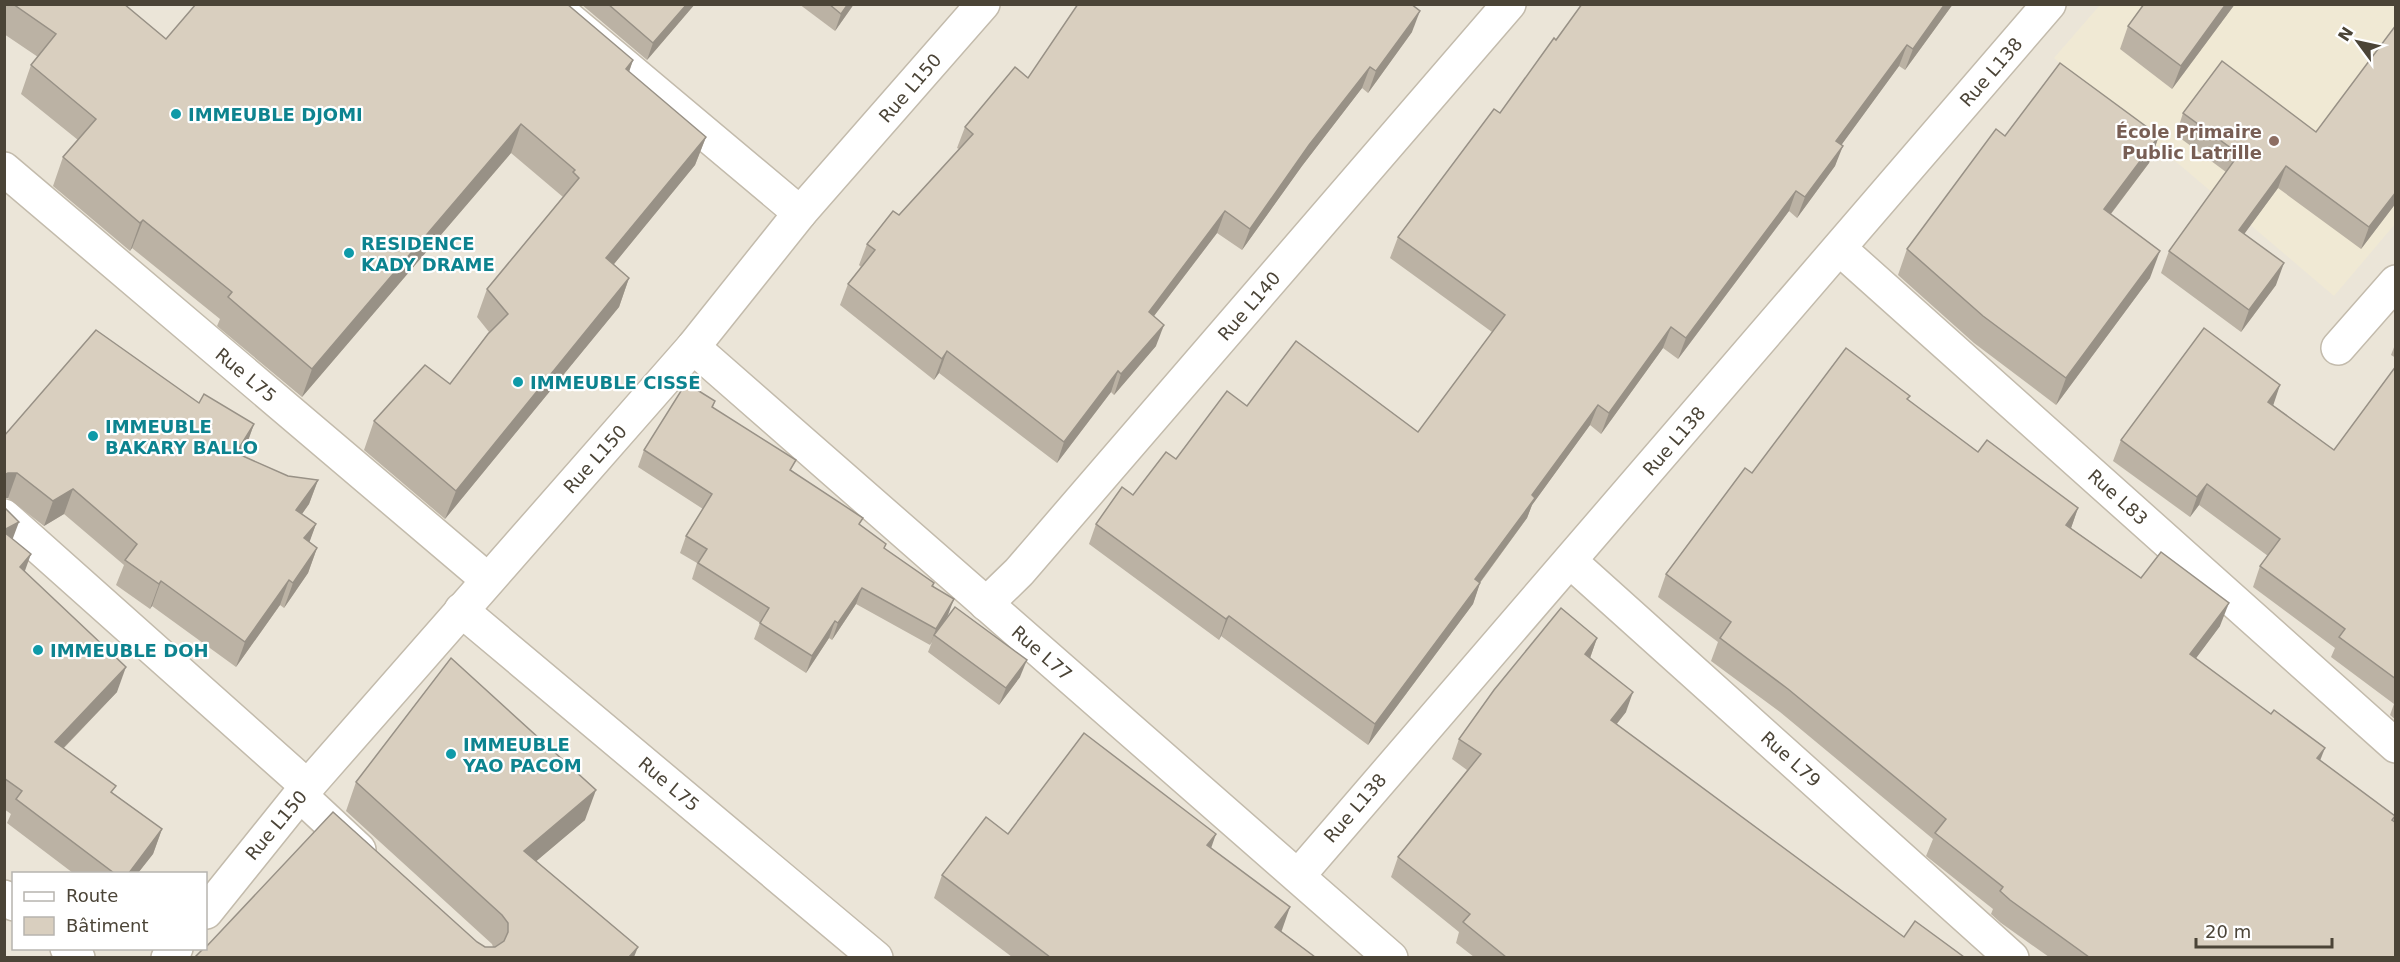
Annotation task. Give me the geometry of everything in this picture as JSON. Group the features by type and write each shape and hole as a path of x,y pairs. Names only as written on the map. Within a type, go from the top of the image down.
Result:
{"street":[{"path":"551,4 800,213"},
{"name":"Rue L150","path":"207,911 304,791 693,347 800,213 983,4"},
{"name":"Rue L140","path":"986,604 1019,572 1509,4"},
{"name":"Rue L138","path":"1298,876 2049,4"},
{"name":"Rue L75","path":"4,170 488,580"},
{"name":"Rue L83","path":"1839,249 2396,746"},
{"path":"2338,348 2396,282"},
{"name":"Rue L77","path":"693,347 1391,957"},
{"path":"4,516 304,791 378,867"},
{"name":"Rue L79","path":"1570,561 2012,957"},
{"name":"Rue L75","path":"461,610 876,957"}],"shaded area":[{"path":"5,5 2395,5 2395,957 5,958"},
{"name":"École Primaire Public Latrille","path":"2100,5 2395,5 2395,224 2334,296 2054,58"}],"building":[{"path":"13,4 124,4 166,39 196,4 567,4 633,60 626,69 706,137 606,258 629,278 456,491 374,421 425,365 450,384 488,334 508,314 487,289 579,178 573,172 575,170 521,124 312,369 228,297 232,292 143,220 140,223 63,157 96,119 31,65 56,34"},
{"path":"608,4 687,4 653,43"},
{"path":"829,4 848,4 841,14"},
{"path":"1078,4 1411,4 1420,11 1376,71 1370,67 1309,145 1250,229 1225,211 1149,312 1164,325 1121,374 1118,371 1064,442 947,351 942,359 848,284 875,250 867,244 893,211 899,215 973,134 965,127 1015,67 1028,78"},
{"path":"1582,4 1945,4 1913,49 1907,45 1836,141 1843,146 1805,197 1796,191 1686,338 1671,327 1609,413 1598,405 1532,495 1535,498 1475,579 1480,583 1375,724 1229,616 1226,619 1096,524 1122,487 1133,495 1166,452 1176,459 1227,391 1247,406 1296,341 1418,432 1505,315 1398,237 1494,109 1500,113 1554,38 1556,40"},
{"path":"2144,4 2226,4 2181,66 2128,26"},
{"path":"2396,25 2396,192 2369,227 2286,166 2239,230 2284,263 2249,310 2169,251 2239,154 2183,113 2222,61 2316,132"},
{"path":"2060,63 2159,136 2104,209 2160,251 2066,378 1983,316 1907,249 1996,129 2005,136"},
{"path":"2204,328 2280,385 2268,402 2334,450 2396,366 2396,679 2339,637 2345,629 2260,566 2280,539 2207,484 2197,497 2121,440"},
{"path":"96,330 199,403 204,394 254,424 236,453 288,476 318,480 296,510 316,524 304,538 317,548 293,583 289,580 245,642 161,581 159,584 125,560 137,544 73,489 53,501 17,473 4,475 4,436"},
{"path":"1846,348 1910,396 1907,399 1978,452 1987,440 2078,508 2066,525 2141,578 2161,552 2229,603 2190,654 2271,714 2274,710 2325,748 2317,758 2395,816 2392,820 2396,823 2396,957 2089,957 2010,900 2000,891 2003,887 1935,833 1946,819 1788,689 1720,638 1731,622 1666,574 1745,468 1752,473"},
{"path":"686,383 715,401 712,407 796,460 790,470 863,518 859,524 886,544 884,548 934,583 932,586 954,599 936,629 862,588 838,623 835,621 812,656 760,623 769,608 698,563 707,549 686,536 712,494 644,450"},
{"path":"4,507 19,522 4,530"},
{"path":"4,532 31,554 20,567 126,667 55,742 116,786 111,792 162,829 130,872 113,872 16,799 22,791 4,778"},
{"path":"955,607 1027,660 1006,688 934,635"},
{"path":"1561,608 1597,638 1585,654 1633,692 1611,720 1904,937 1915,921 1964,957 1506,957 1463,922 1470,914 1398,857 1481,754 1459,739 1494,690"},
{"path":"451,658 596,790 524,851 638,947 629,957 195,957 202,950 207,950 207,946 333,812 477,942 485,947 495,947 504,941 508,932 508,923 502,915 356,782"},
{"path":"1084,733 1216,834 1207,845 1290,907 1275,927 1315,957 1050,957 942,875 986,817 1008,834"}],"place":[{"name":"IMMEUBLE DJOMI","path":"176,114"},
{"name":"École Primaire Public Latrille","path":"2274,141"},
{"name":"RESIDENCE KADY DRAME","path":"349,253"},
{"name":"IMMEUBLE CISSE","path":"518,382"},
{"name":"IMMEUBLE BAKARY BALLO","path":"93,436"},
{"name":"IMMEUBLE DOH","path":"38,650"},
{"name":"IMMEUBLE YAO PACOM","path":"451,754"}]}
